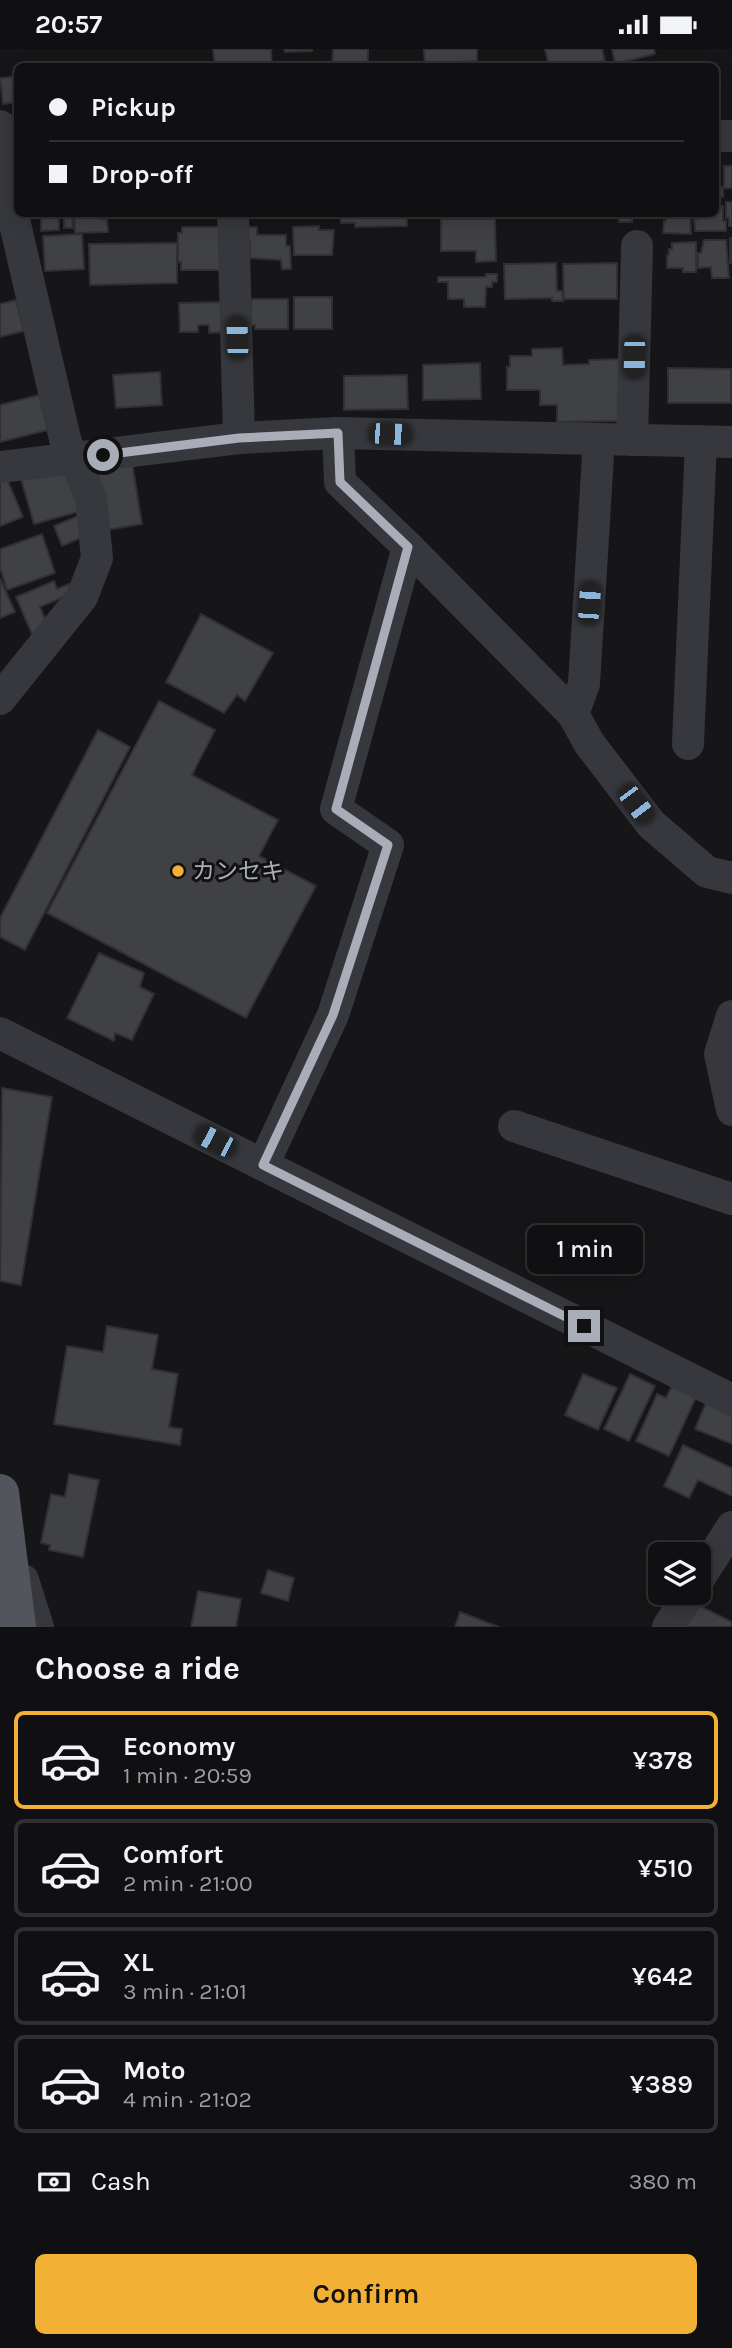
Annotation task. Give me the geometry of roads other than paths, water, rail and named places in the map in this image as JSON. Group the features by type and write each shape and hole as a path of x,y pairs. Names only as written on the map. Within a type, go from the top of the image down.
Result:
{"main road":[{"path":"1,1516 17,1627"}],"street":[{"path":"0,699 82,597 97,558 90,498 66,443 13,269 5,181 7,143"},
{"path":"233,217 239,438"},
{"path":"632,440 637,246"},
{"path":"338,433 340,482 573,714 589,743 651,824 707,872 732,878"},
{"path":"0,467 239,438 338,433 717,442 688,744"},
{"path":"573,714 584,684 599,439"},
{"path":"263,1165 333,1015 388,845 336,809 408,547"},
{"path":"732,1016 720,1054 732,1110"},
{"path":"0,1033 732,1400"},
{"path":"514,1126 732,1199"},
{"path":"1,1516 38,1627"},
{"path":"711,1560 732,1527"},
{"path":"668,1627 682,1605"}],"place":[{"name":"カンセキ","path":"178,871"}]}
